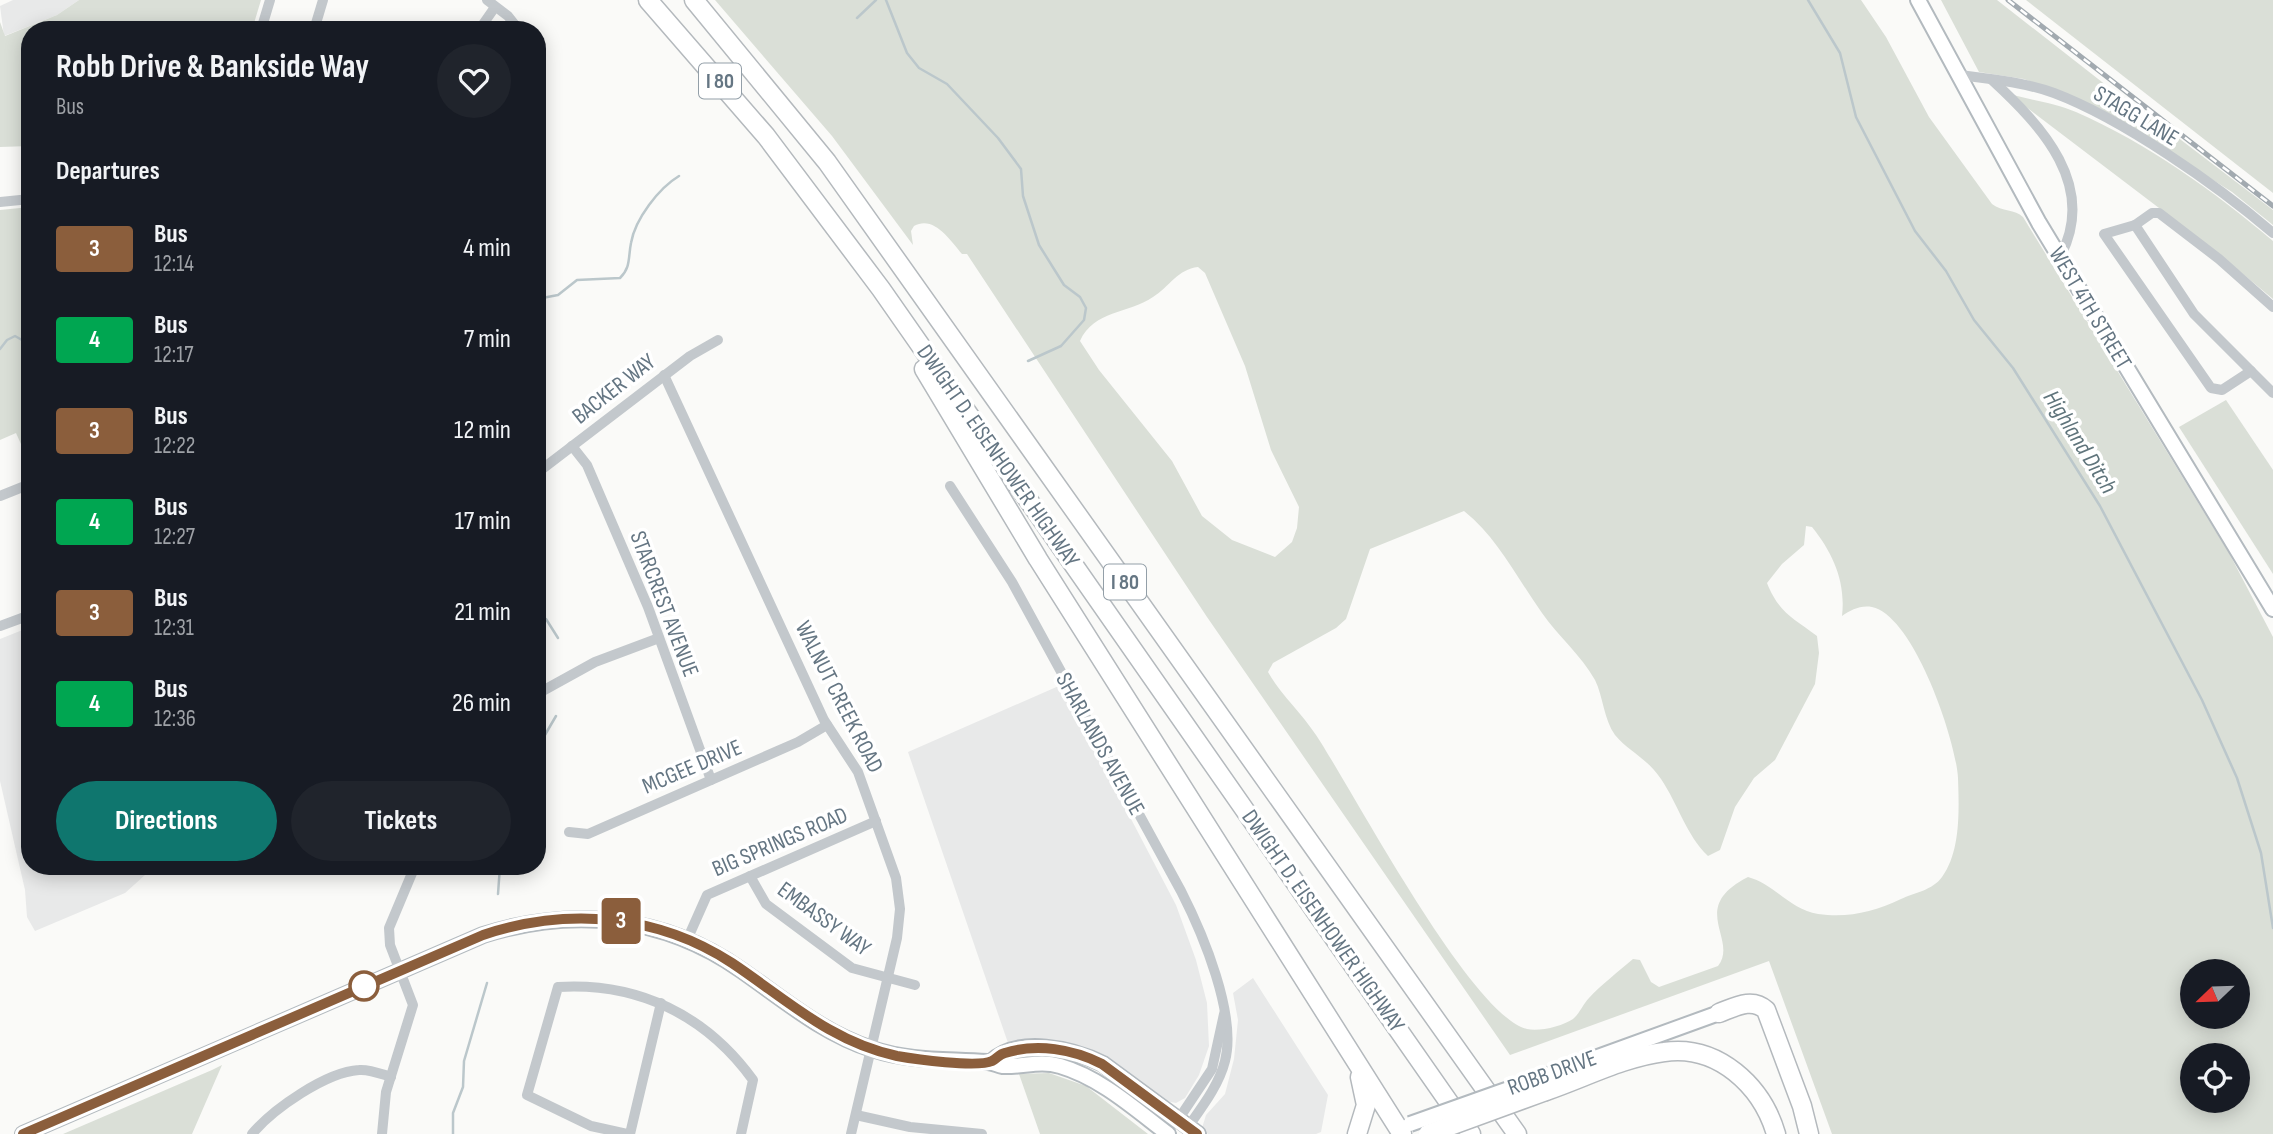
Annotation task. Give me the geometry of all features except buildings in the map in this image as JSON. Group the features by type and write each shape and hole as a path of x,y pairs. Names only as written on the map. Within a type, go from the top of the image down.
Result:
{"highway":[{"name":"DWIGHT D. EISENHOWER HIGHWAY","path":"648,0 765,136 881,289 1471,1134"},
{"name":"DWIGHT D. EISENHOWER HIGHWAY","path":"694,0 827,162 1517,1134"},
{"path":"881,289 915,354 1038,559 1399,1130"},
{"path":"1719,1013 1749,1003 1758,1004 1766,1010 1802,1106 1809,1134"},
{"path":"1428,1134 1541,1085 1670,1051 1694,1054 1724,1064 1748,1083 1766,1108 1776,1134"},
{"path":"1349,1052 1365,1096 1365,1114 1357,1134"},
{"path":"1464,1060 1485,1076 1527,1134"}],"main road":[{"name":"WEST 4TH STREET","path":"1918,0 2060,257 2273,609"},
{"path":"23,1134 486,934 556,919 627,922 687,940 731,963 825,1029 871,1049 921,1060 991,1062 1005,1066 1044,1063 1070,1069 1101,1085 1168,1134"},
{"name":"ROBB DRIVE","path":"1399,1130 1541,1085 1719,1013"},
{"path":"991,1062 1005,1053 1027,1049 1077,1053 1102,1064 1187,1129"},
{"name":"SHARLANDS AVENUE","path":"1168,1134 1187,1129"}],"street":[{"path":"264,21 270,0"},
{"path":"317,21 323,0"},
{"path":"483,21 491,3 510,21"},
{"name":"STAGG LANE","path":"1959,75 2039,89 2100,115 2231,199 2273,233"},
{"path":"1992,79 2041,130 2066,172 2074,193 2072,228 2060,257"},
{"path":"0,202 21,200"},
{"path":"2251,371 2222,390 2211,388 2104,239 2108,231 2134,225 2152,213 2163,216 2273,307"},
{"path":"2134,225 2194,314 2273,393"},
{"name":"BACKER WAY","path":"546,466 664,375 718,340"},
{"name":"WALNUT CREEK ROAD","path":"664,375 827,725 853,762 896,878 900,909 888,979 851,1134"},
{"name":"STARCREST AVENUE","path":"572,446 587,465 659,638 711,780"},
{"name":"SHARLANDS AVENUE","path":"950,486 1012,582 1181,891 1207,948 1230,1033 1225,1064 1187,1129"},
{"path":"0,496 21,488"},
{"path":"0,626 21,618"},
{"path":"546,689 595,662 659,638"},
{"name":"MCGEE DRIVE","path":"569,832 587,834 799,742 827,725"},
{"name":"BIG SPRINGS ROAD","path":"687,940 707,895 876,821"},
{"path":"383,1134 383,1108 412,1013 411,995 390,945 389,928 411,875"},
{"name":"EMBASSY WAY","path":"750,876 766,904 852,968 915,985"},
{"path":"661,1003 629,1134 592,1126 527,1095 558,987 619,990 661,1003 713,1034 753,1080 741,1134"},
{"path":"252,1134 287,1101 346,1073 369,1070 391,1077"},
{"path":"856,1115 910,1127 982,1134"}],"shaded area":[{"path":"13,0 79,0 57,15 42,21 21,21 21,29 4,36 0,6"},
{"path":"79,0 261,0 255,21 42,21 57,15"},
{"path":"715,0 1861,0 1886,37 1929,117 1992,204 2023,217 2229,553 2273,637 2273,1134 1832,1134 1769,961 1510,1055 1207,617 967,254 962,254 947,236 928,224 914,226 911,231 913,245 832,136","holes":["1198,267 1205,273 1245,366 1271,450 1299,507 1297,528 1292,542 1275,557 1232,540 1202,516 1172,461 1099,370 1080,341 1094,323 1153,297 1179,275","1464,511 1497,545 1548,621 1589,671 1598,686 1608,722 1615,735 1655,771 1694,839 1708,856 1720,850 1735,807 1754,778 1775,760 1815,684 1819,653 1817,636 1782,608 1767,583 1782,564 1804,545 1806,526 1812,527 1836,568 1842,591 1842,616 1856,608 1868,607 1888,615 1903,632 1917,655 1941,710 1955,760 1959,803 1956,842 1942,877 1923,891 1871,911 1840,915 1808,912 1766,885 1748,877 1730,889 1721,900 1717,912 1723,956 1718,966 1659,987 1651,982 1640,960 1633,959 1594,993 1573,1019 1563,1024 1538,1030 1527,1029 1503,1015 1475,985 1445,945 1316,735 1268,672 1273,663 1336,628 1346,619 1370,549"]},
{"path":"1941,0 1997,0 2148,118 2164,127 2273,210 2273,225 2232,192 2101,109 2024,79 1979,72"},
{"path":"2026,0 2273,0 2273,193"},
{"path":"0,22 5,36 21,30 21,146 0,147"},
{"path":"2009,94 2068,109 2102,124 2179,170 2228,205 2273,241 2273,299 2213,249"},
{"path":"21,208 21,444 16,433 0,440 0,210"},
{"path":"2226,400 2273,470 2273,574 2179,427"},
{"path":"21,631 21,873 0,781 0,639"},
{"path":"1061,685 1176,905 1196,960 1207,1003 1209,1046 1199,1075 1185,1098 1176,1103 1166,1101 1114,1062 1082,1047 1045,1040 1008,1043 908,752"},
{"path":"22,875 145,875 125,893 35,931 27,917"},
{"path":"1253,978 1328,1095 1321,1132 1208,1134 1202,1128 1206,1115 1225,1094 1234,1059 1238,1020 1233,993"},
{"path":"222,1065 192,1134 63,1134 212,1070"},
{"path":"1049,1073 1086,1086 1148,1134 1040,1134 1019,1074"}],"waterway":[{"path":"857,18 876,0"},
{"path":"886,0 907,53 919,68 947,84 998,138 1021,169 1023,196 1039,245 1064,285 1080,297 1086,308 1084,320 1061,346 1028,361"},
{"name":"Highland Ditch","path":"1808,0 1840,53 1856,117 1915,231 1946,271 1974,320 2013,368 2100,506 2202,700 2237,778 2261,853 2273,928"},
{"path":"546,297 558,295 577,280 620,278 628,266 637,224 649,205 679,176"},
{"path":"0,349 7,340 15,336 21,339"},
{"path":"546,619 558,638"},
{"path":"546,733 556,716"},
{"path":"498,894 499,875"},
{"path":"453,1134 453,1113 463,1087 464,1061 487,983"}],"railway":[{"path":"2008,0 2273,206"}],"bus line":[{"name":"3","path":"23,1134 483,935 531,922 580,918 627,922 651,927 687,940 731,963 825,1029 871,1049 921,1060 948,1062 991,1062 1005,1053 1050,1048 1086,1056 1133,1085 1197,1134"}]}
